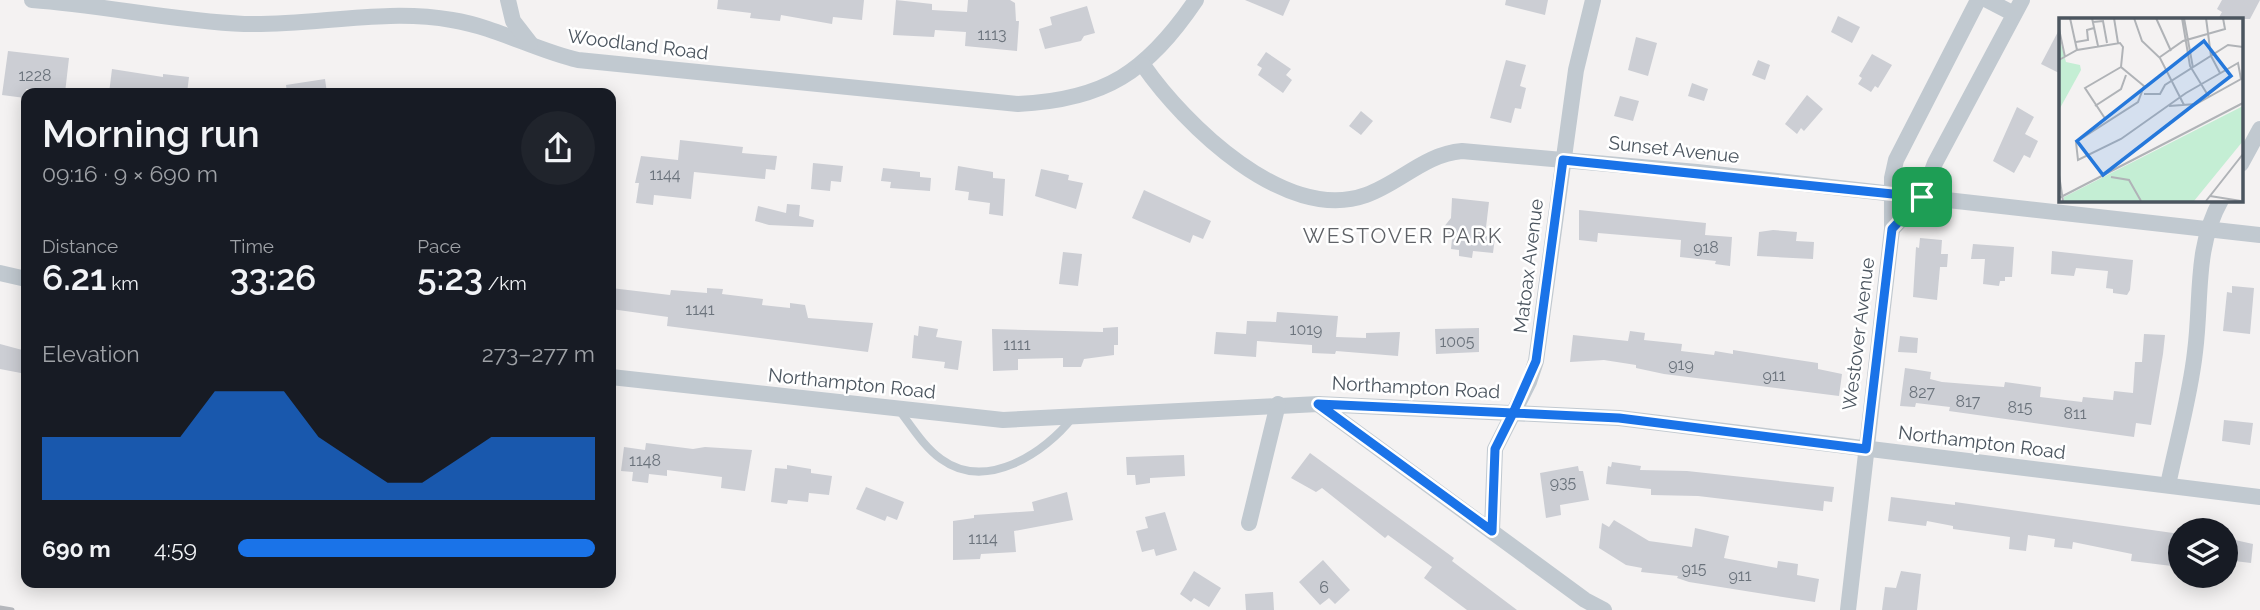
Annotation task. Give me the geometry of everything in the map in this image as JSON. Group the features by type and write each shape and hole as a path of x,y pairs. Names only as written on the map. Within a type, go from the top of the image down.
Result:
{"street":[{"path":"32,0 41,1"},
{"path":"508,0 513,21 532,45"},
{"name":"Woodland Road","path":"41,1 181,20 244,24 427,17 482,27 545,52 578,60 1018,104 1080,97 1104,89 1143,65 1196,0"},
{"name":"Matoax Avenue","path":"1492,531 1495,449 1536,361 1576,69 1593,0"},
{"name":"Westover Avenue","path":"1847,610 1892,229 1891,193 1896,160 1978,0"},
{"path":"1892,229 1922,197 1935,163 2018,7 1987,0"},
{"name":"Sunset Avenue","path":"1143,65 1162,92 1204,136 1240,162 1300,194 1323,198 1364,196 1447,152 1563,160 1891,193 2260,235"},
{"path":"2242,162 2260,129"},
{"path":"2168,485 2195,355 2201,252 2206,229 2220,201"},
{"path":"0,273 21,278"},
{"name":"Northampton Road","path":"616,378 1003,420 1278,404 1619,418 2260,497"},
{"path":"1249,523 1278,404"},
{"path":"1318,404 1604,610"}],"lane":[{"path":"899,410 925,444 943,461 965,468 984,470 1007,468 1025,459 1046,445 1074,416"}],"building":[{"path":"718,0 864,0 862,20 833,17 832,24 781,15 780,21 750,18 751,13 717,9"},
{"path":"896,0 932,4 932,10 967,12 968,0 1010,0 1015,3 1016,21 1019,21 1017,51 965,46 966,32 935,30 934,37 893,35"},
{"path":"1245,0 1290,0 1283,16"},
{"path":"1506,0 1548,0 1545,15 1505,5"},
{"path":"2222,0 2260,0 2250,19 2219,18 2222,12 2217,9"},
{"path":"1087,6 1095,33 1084,36 1081,41 1045,49 1039,29 1052,25 1050,17"},
{"path":"1838,16 1860,27 1852,43 1831,32"},
{"path":"2059,30 2059,73 2041,64"},
{"path":"1636,37 1657,43 1648,76 1628,70"},
{"path":"8,51 69,58 66,88 21,88 21,97 2,95"},
{"path":"1266,52 1291,69 1286,75 1292,80 1283,93 1258,75 1262,68 1257,65"},
{"path":"1872,54 1892,65 1878,88 1875,86 1871,92 1858,84 1862,78 1859,76"},
{"path":"1506,60 1526,65 1520,86 1526,88 1521,109 1515,108 1511,123 1490,118"},
{"path":"1758,60 1770,65 1765,80 1752,75"},
{"path":"112,69 163,77 163,74 189,77 188,88 110,88"},
{"path":"325,79 326,88 286,88 286,85"},
{"path":"1692,83 1708,89 1704,101 1688,96"},
{"path":"1807,95 1823,109 1804,131 1801,128 1797,134 1785,124"},
{"path":"1620,96 1639,101 1633,121 1614,116"},
{"path":"2017,107 2034,117 2025,134 2038,141 2030,158 2024,155 2014,173 1993,161"},
{"path":"1361,111 1373,121 1361,135 1349,126"},
{"path":"680,140 743,147 742,153 777,156 775,170 766,169 765,179 694,172 691,199 654,195 653,205 636,203 639,183 635,183 641,156 678,160"},
{"path":"813,163 843,166 841,182 831,181 830,191 811,189"},
{"path":"958,166 993,172 993,178 1005,179 1003,216 989,214 990,203 968,200 969,192 955,190"},
{"path":"883,168 920,172 920,177 931,178 930,191 890,188 891,182 881,181"},
{"path":"1041,169 1069,175 1068,180 1083,183 1076,209 1035,196"},
{"path":"1144,190 1211,221 1203,239 1193,235 1190,243 1132,218"},
{"path":"1452,198 1489,202 1485,236 1495,237 1493,253 1473,251 1472,258 1459,256 1459,250 1451,249 1452,239 1443,228 1451,218"},
{"path":"787,204 800,205 799,216 814,220 813,227 769,225 755,221 758,206 786,213"},
{"path":"1579,210 1706,223 1705,235 1732,237 1730,266 1715,264 1716,261 1680,257 1681,240 1598,233 1597,242 1579,240"},
{"path":"1759,232 1797,232 1796,241 1814,242 1813,259 1757,256"},
{"path":"1920,238 1942,240 1941,254 1948,254 1947,267 1940,267 1937,300 1913,297 1916,247 1919,248"},
{"path":"1973,244 2014,247 2012,277 2005,277 2005,281 2000,281 1999,286 1983,284 1985,259 1971,259"},
{"path":"2052,251 2133,260 2130,290 2127,295 2113,293 2113,289 2106,288 2108,271 2076,268 2074,276 2051,274"},
{"path":"1063,252 1082,254 1078,286 1059,284"},
{"path":"2232,286 2254,288 2250,334 2223,331 2227,292 2232,293"},
{"path":"707,288 723,289 722,294 763,299 762,305 790,308 790,303 805,305 808,318 873,323 868,352 667,326 668,317 616,310 616,289 670,295 671,290 707,293"},
{"path":"1277,312 1338,316 1336,337 1366,338 1366,333 1400,332 1398,356 1336,351 1335,354 1312,353 1312,345 1257,341 1256,357 1214,354 1216,332 1246,334 1247,321 1276,322"},
{"path":"919,326 938,329 936,337 962,341 958,370 944,368 945,362 912,358 914,335 918,336"},
{"path":"1118,327 1118,345 1114,345 1114,355 1084,359 1081,367 1063,367 1063,358 1018,359 1018,370 993,371 992,329 1103,332 1103,328"},
{"path":"1479,328 1479,352 1436,354 1435,329"},
{"path":"1630,331 1645,333 1644,340 1682,344 1681,351 1714,355 1715,351 1733,354 1733,350 1818,363 1818,369 1842,374 1839,396 1664,374 1636,368 1636,365 1604,360 1570,362 1573,335 1628,341"},
{"path":"2144,334 2165,335 2151,425 2136,423 2134,437 1949,411 1950,407 1916,403 1915,407 1900,406 1905,368 1931,372 1930,379 1942,382 2004,387 2005,382 2041,387 2040,397 2082,402 2083,397 2113,400 2114,391 2133,393 2135,362 2142,362"},
{"path":"1900,336 1918,338 1917,353 1898,352"},
{"path":"0,344 21,350 21,373 0,369"},
{"path":"2224,420 2253,423 2250,445 2222,441"},
{"path":"646,443 693,449 705,447 752,450 745,491 721,488 722,477 667,470 667,476 649,474 648,483 632,481 633,472 621,471 624,447 645,450"},
{"path":"1310,453 1454,558 1452,561 1517,610 1467,610 1424,578 1432,567 1388,535 1385,538 1322,488 1316,492 1291,478"},
{"path":"1184,455 1185,476 1150,478 1150,483 1136,485 1135,475 1127,475 1126,457"},
{"path":"1612,462 1641,466 1640,470 1687,471 1834,487 1832,502 1824,501 1823,511 1698,496 1651,495 1651,489 1606,484 1608,466 1611,467"},
{"path":"787,465 832,476 829,495 809,493 808,502 771,502 775,468 787,469"},
{"path":"1578,466 1579,471 1583,471 1589,500 1560,505 1561,515 1546,518 1540,473"},
{"path":"866,487 904,502 897,520 887,516 885,521 856,509"},
{"path":"1067,492 1073,520 1014,531 1016,552 981,554 980,559 953,560 953,521 974,518 974,515 1034,511 1032,502"},
{"path":"1891,497 1955,505 1955,502 2168,532 2168,566 2131,561 2132,554 2073,542 2072,549 2054,547 2055,539 2028,535 2026,551 2009,549 2010,537 1953,529 1953,526 1927,521 1926,526 1888,521"},
{"path":"1165,512 1177,550 1156,556 1154,549 1142,552 1136,531 1148,528 1145,517"},
{"path":"1614,520 1649,541 1692,547 1695,528 1729,536 1724,558 1777,568 1778,561 1798,564 1797,575 1819,579 1815,602 1689,582 1677,578 1678,576 1641,572 1642,568 1626,565 1599,548 1602,523 1609,527"},
{"path":"2238,541 2253,544 2251,563 2238,561"},
{"path":"1323,560 1350,590 1335,604 1329,598 1320,605 1299,582"},
{"path":"1194,571 1221,588 1209,607 1194,598 1191,602 1180,594"},
{"path":"1901,571 1921,574 1917,610 1882,610 1885,587 1896,588"},
{"path":"1273,592 1274,610 1246,610 1245,594"}],"railway":[{"path":"0,608 12,610"}],"district":[{"name":"WESTOVER PARK","path":"1403,236"}],"route":[{"path":"1922,197 1563,160 1536,361 1513,413 1318,404 1492,531 1492,471 1495,449 1513,413 1619,418 1866,449 1892,229 1922,197"}]}
